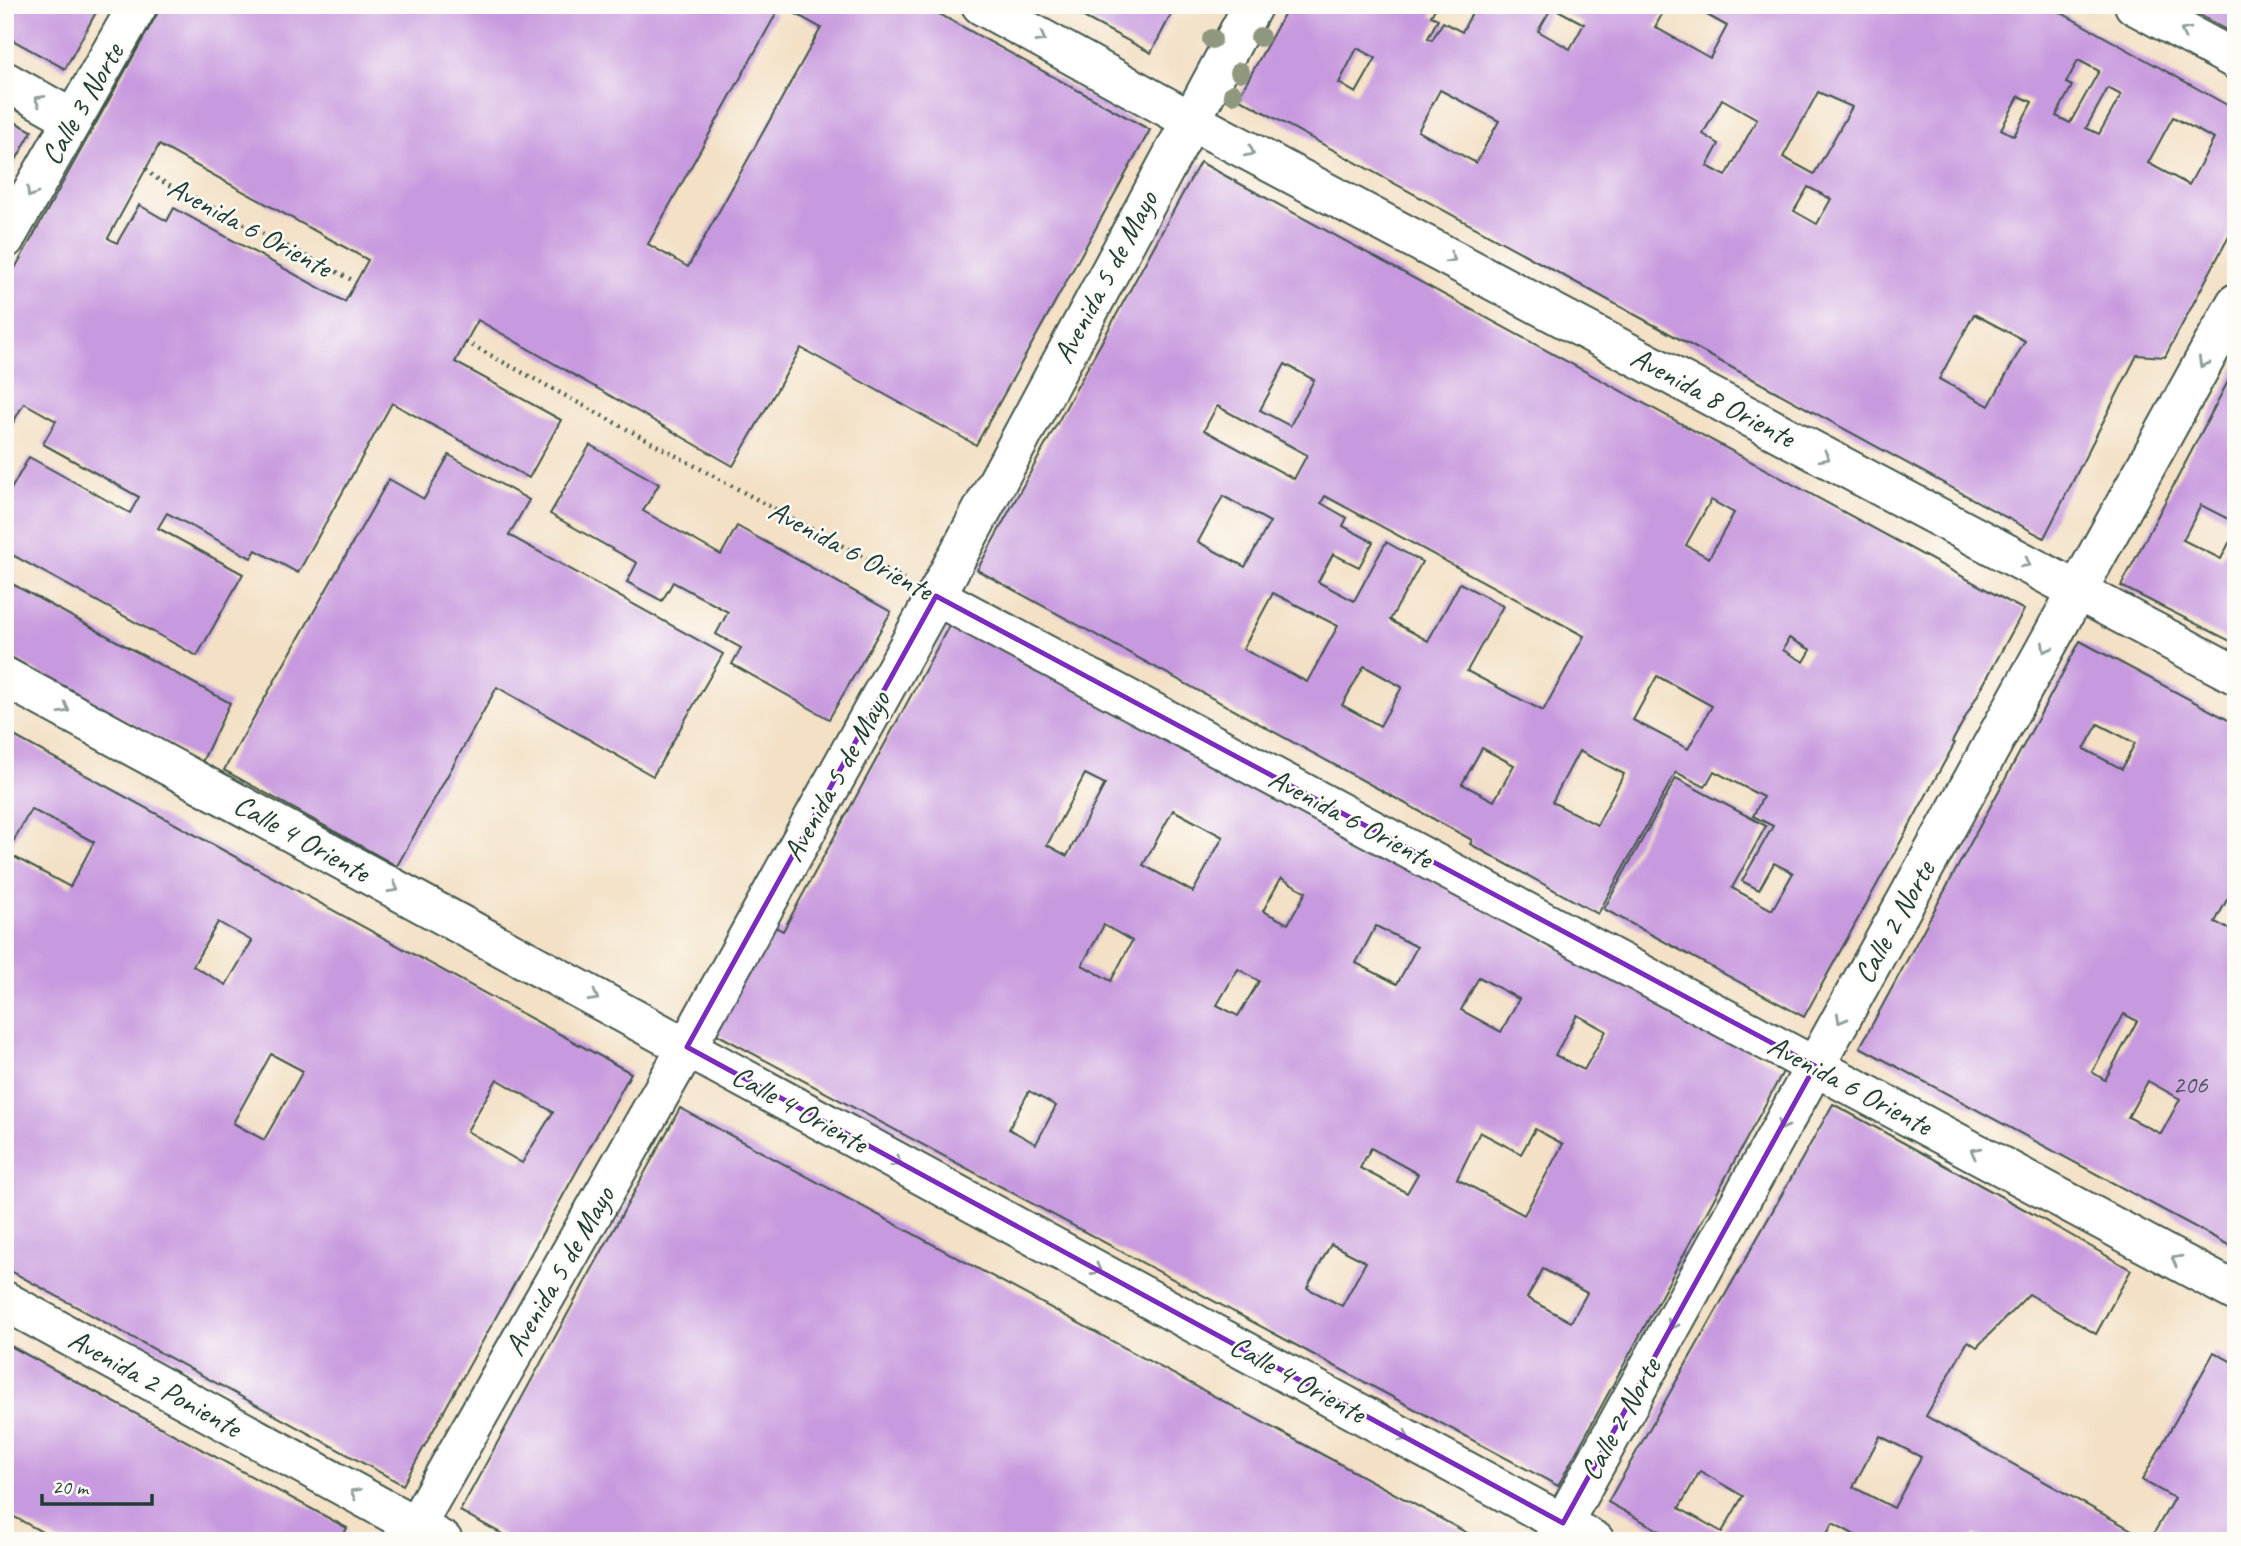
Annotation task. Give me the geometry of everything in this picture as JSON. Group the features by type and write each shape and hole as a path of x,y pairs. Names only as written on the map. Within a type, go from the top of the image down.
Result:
{"street":[{"name":"Calle 3 Norte","path":"5,239 138,5"},
{"name":"Avenida 8 Oriente","path":"981,5 1190,120 2236,675"},
{"name":"Avenida 5 de Mayo","path":"422,1536 936,596 1253,5"},
{"path":"2134,5 2236,60"},
{"path":"5,81 73,119"},
{"name":"Calle 2 Norte","path":"1570,1535 1815,1066 2236,303"},
{"name":"Avenida 6 Oriente","path":"936,596 2236,1292"},
{"name":"Calle 4 Oriente","path":"5,677 687,1047 1570,1535"},
{"name":"Avenida 2 Poniente","path":"5,1301 422,1536"}],"path":[{"name":"Avenida 6 Oriente","path":"146,169 154,177 356,282"},
{"name":"Avenida 6 Oriente","path":"466,342 936,596"}],"highlighted area":[{"path":"936,596 1815,1066 1563,1523 687,1047"}],"building":[{"path":"5,5 100,5 65,69 5,36"},
{"path":"162,5 759,5 776,14 648,244 688,267 821,28 780,5 923,5 1150,130 976,445 801,348 733,466 478,320 455,362 561,420 529,478 392,403 298,573 256,550 251,558 167,513 158,528 243,574 197,656 5,551 5,500 29,457 130,513 139,497 43,444 56,421 24,403 5,437 5,286","holes":["159,145 368,260 345,302 174,208 167,221 139,205 117,243 108,238"]},
{"path":"1061,5 1176,5 1151,53"},
{"path":"1289,5 1437,5 1431,16 1438,19 1428,38 1432,40 1443,22 1462,32 1476,5 1667,5 1655,27 1710,58 1727,26 1689,5 2047,5 2236,110 2236,223 2165,357 2137,355 2044,538 1238,98","holes":["1552,7 1584,24 1570,49 1538,31","1357,48 1376,58 1356,93 1339,83","2078,60 2099,71 2070,123 2056,116 2072,86 2066,83","2108,88 2121,95 2099,134 2086,128","1440,90 1499,121 1476,163 1418,131","1818,92 1852,107 1814,174 1783,157","2019,96 2032,102 2014,136 2001,129","1722,99 1757,119 1726,176 1707,166 1719,144 1703,134","2173,117 2214,139 2189,185 2148,163","1808,187 1831,199 1817,224 1794,211","1974,314 2025,341 1989,406 1939,379"]},
{"path":"2182,5 2236,5 2236,35"},
{"path":"5,117 32,131 5,180"},
{"path":"1200,162 2024,610 1952,742 1955,743 1804,1017 1604,909 1676,778 1766,826 1732,888 1772,910 1793,873 1774,863 1759,890 1742,881 1773,826 1753,816 1763,797 1714,771 1705,787 1676,772 1598,914 1470,844 1472,840 977,570","holes":["1285,364 1314,380 1290,426 1260,410","1217,406 1307,455 1294,479 1204,430","1223,496 1270,522 1245,567 1198,542","1325,496 1584,636 1543,711 1467,671 1503,606 1460,583 1428,641 1390,620 1422,562 1386,542 1354,601 1318,582 1333,554 1359,567 1373,542 1343,526 1347,518 1321,503","1711,500 1734,513 1709,558 1686,545","1273,593 1338,626 1307,682 1243,649","1789,638 1811,650 1804,662 1783,650","1364,666 1402,687 1380,726 1342,705","1657,676 1712,706 1688,749 1633,720","1482,748 1514,765 1494,801 1462,784","1579,751 1624,774 1597,825 1552,802"]},
{"path":"2236,366 2236,523 2201,505 2183,540 2221,559 2229,543 2236,547 2236,644 2121,586"},
{"path":"590,445 659,484 643,511 721,555 737,526 891,612 829,719 732,664 741,648 716,634 728,612 673,582 662,601 627,582 637,563 550,514"},
{"path":"449,455 529,500 509,535 723,654 653,776 497,687 397,866 224,770 389,479 424,499"},
{"path":"5,580 230,703 202,762 5,654"},
{"path":"951,622 1784,1070 1558,1486 711,1031 769,924 783,931","holes":["1085,774 1105,784 1067,856 1047,845","1173,810 1223,837 1193,892 1143,865","1281,878 1306,892 1288,924 1263,911","1104,925 1132,941 1111,981 1082,965","1376,926 1417,947 1397,984 1356,963","1238,969 1259,981 1238,1016 1217,1005","1479,977 1519,999 1501,1032 1461,1010","1577,1015 1606,1031 1584,1070 1555,1055","1029,1091 1056,1106 1036,1144 1009,1129","1535,1129 1563,1144 1524,1215 1457,1179 1480,1132 1521,1154","1371,1148 1418,1174 1407,1193 1360,1168","1331,1244 1366,1262 1342,1306 1307,1288","1543,1269 1587,1293 1571,1322 1527,1298"]},
{"path":"2080,641 2236,724 2236,900 2229,896 2215,922 2236,933 2236,1249 1860,1047","holes":["2098,724 2135,743 2122,769 2084,749","2124,1014 2137,1021 2105,1080 2092,1072","2148,1081 2180,1099 2161,1134 2128,1117"]},
{"path":"5,731 631,1073 403,1485 5,1268","holes":["31,809 94,842 70,887 7,853","218,922 252,941 226,985 193,966","271,1054 303,1071 264,1140 233,1123","497,1079 553,1112 522,1163 467,1131"]},
{"path":"1833,1104 2131,1270 2096,1334 2029,1294 1977,1347 1968,1341 1926,1416 2150,1540 2174,1498 2142,1480 2214,1352 2236,1364 2236,1541 1987,1541 1974,1534 1970,1541 1866,1541 1833,1523 1823,1541 1678,1541 1608,1502","holes":["1880,1436 1921,1457 1894,1508 1853,1487","1700,1471 1743,1496 1722,1532 1679,1508"]},
{"path":"680,1108 1482,1541 515,1541 460,1511"},
{"path":"5,1343 347,1528 340,1541 59,1541 5,1512"}]}
